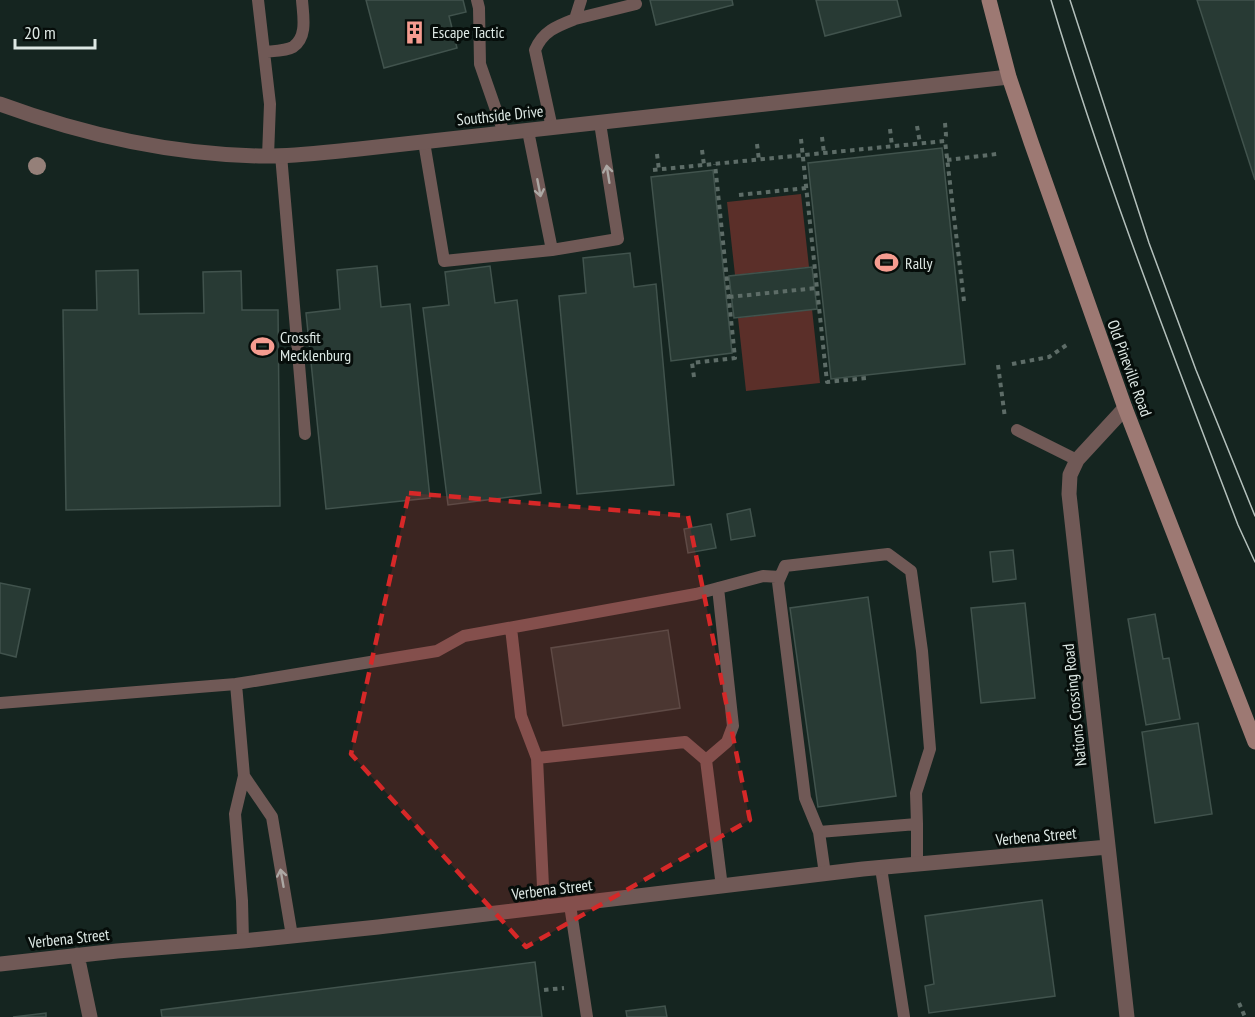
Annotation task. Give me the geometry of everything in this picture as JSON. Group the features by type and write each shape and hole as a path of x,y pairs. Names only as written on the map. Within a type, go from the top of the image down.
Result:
{"street":[{"name":"Old Pineville Road","path":"988,0 1009,77 1125,408 1255,742"},
{"name":"Southside Drive","path":"0,104 79,131 152,147 274,156 528,131 1009,77"},
{"name":"Nations Crossing Road","path":"1125,408 1077,460 1070,475 1069,494 1127,1017"},
{"name":"Verbena Street","path":"0,964 292,936 881,868 1108,848"},
{"path":"77,955 90,1017"}],"lane":[{"path":"258,0 305,434"},
{"path":"264,52 292,48 302,38 304,24 302,0"},
{"path":"477,0 480,64 504,133"},
{"path":"575,19 581,0"},
{"path":"552,128 535,50 539,40 551,28 575,19 636,4"},
{"path":"424,142 444,261 552,250 618,239 600,123"},
{"path":"528,131 552,250"},
{"path":"1011,427 1077,460"},
{"path":"825,874 819,832 805,798 778,582 784,566 888,554 911,572 922,651 930,749 916,793 917,865"},
{"path":"0,703 236,684 437,651 464,636 696,594 763,576 780,577"},
{"path":"706,760 727,742 734,726 718,588"},
{"path":"510,628 521,716 537,758 544,908"},
{"path":"236,684 244,776 235,814 243,941"},
{"path":"537,758 686,742 706,760 723,887"},
{"path":"244,776 272,817 292,936"},
{"path":"819,832 917,824"},
{"path":"881,868 904,1017"},
{"path":"570,905 587,1017"}],"path":[{"path":"945,123 947,160 964,301"},
{"path":"917,126 920,143"},
{"path":"890,129 892,146"},
{"path":"822,137 824,153"},
{"path":"801,139 827,382 867,378"},
{"path":"653,170 945,141"},
{"path":"757,144 759,160"},
{"path":"702,150 704,165"},
{"path":"657,154 659,170"},
{"path":"947,160 997,154"},
{"path":"694,377 692,363 735,357 715,164"},
{"path":"739,195 806,188"},
{"path":"729,297 817,288"},
{"path":"1012,364 1049,357 1068,344"},
{"path":"998,365 1011,427"},
{"path":"1239,1003 1245,1017"}],"highlighted area":[{"path":"409,493 688,516 750,820 526,947 351,754"}],"shaded area":[{"path":"801,194 809,267 735,275 727,202"},
{"path":"812,309 820,383 746,391 738,318"}],"building":[{"name":"Escape Tactic","path":"366,0 463,0 466,12 449,16 457,48 384,68"},
{"path":"650,0 732,0 733,5 656,25"},
{"path":"816,0 897,0 901,16 825,36"},
{"path":"1197,0 1255,0 1255,180"},
{"name":"Rally","path":"942,148 965,364 831,379 808,163"},
{"path":"713,170 732,353 671,361 651,177"},
{"path":"630,253 634,287 656,284 674,485 577,494 559,296 586,293 583,258"},
{"path":"377,266 381,307 410,304 430,498 326,509 306,313 340,309 337,270"},
{"path":"490,266 495,303 517,300 541,493 448,505 423,308 449,305 445,272"},
{"path":"812,267 817,309 734,318 729,276"},
{"path":"138,270 139,314 204,313 203,272 241,271 242,310 278,310 280,506 66,510 63,310 97,310 96,271"},
{"path":"750,509 755,536 731,540 727,514"},
{"path":"711,524 716,548 688,553 684,529"},
{"path":"1013,550 1016,579 993,582 990,552"},
{"path":"0,583 30,589 16,657 0,653"},
{"path":"868,597 896,796 818,807 790,608"},
{"path":"1025,603 1035,698 981,703 971,608"},
{"path":"1155,614 1163,659 1169,658 1180,719 1146,725 1128,619"},
{"path":"668,630 680,708 563,726 551,648"},
{"path":"1198,723 1212,814 1155,823 1142,732"},
{"path":"1042,900 1055,996 929,1013 925,986 934,984 925,916"},
{"path":"535,962 542,1017 162,1017 161,1010"},
{"path":"665,1006 667,1017 627,1017 626,1011"},
{"path":"46,1013 46,1017 13,1017"}],"tram line":[{"path":"1051,0 1093,133 1140,264 1238,525 1255,562"},
{"path":"1070,0 1149,243 1196,370 1255,516"}],"place":[{"name":"Escape Tactic","path":"414,32"},
{"name":"Rally","path":"887,263"},
{"name":"Crossfit Mecklenburg","path":"262,346"}]}
